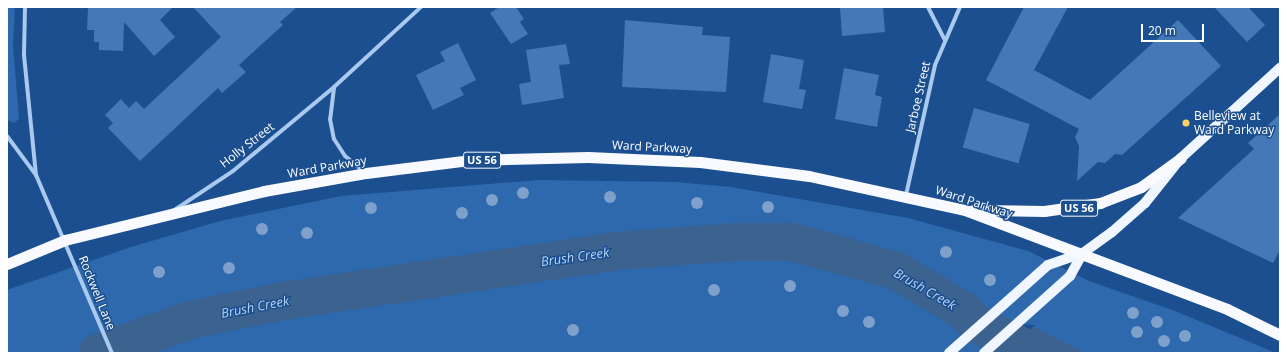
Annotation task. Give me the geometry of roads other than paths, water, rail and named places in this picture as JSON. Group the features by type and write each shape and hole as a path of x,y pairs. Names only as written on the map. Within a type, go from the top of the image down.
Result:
{"highway":[{"name":"Ward Parkway","path":"7,264 65,240 264,191 366,173 471,160 588,157 700,162 809,176 906,195 965,210 1227,309 1280,335"},
{"name":"US 56","path":"965,210 1044,211 1100,203 1141,187 1181,158"}],"main road":[{"name":"US 56","path":"1181,158 1280,68"},
{"path":"949,353 1010,296 1048,265 1082,253 1144,203 1181,158"},
{"path":"984,353 1070,276 1082,253"}],"street":[{"path":"25,7 24,55 36,175"},
{"name":"Holly Street","path":"171,214 175,208 233,170 334,88 421,7"},
{"path":"928,7 944,39"},
{"name":"Jarboe Street","path":"906,195 944,39 960,7"},
{"path":"334,88 330,119 334,139 345,156 366,173"},
{"path":"7,136 36,175"},
{"name":"Rockwell Lane","path":"36,175 112,353"}],"waterway":[{"name":"Brush Creek","path":"98,353 190,320 283,301 616,251 732,242 792,242 897,271 964,311 977,324 1035,353"}],"place":[{"name":"Belleview at Ward Parkway","path":"1186,123"}]}
